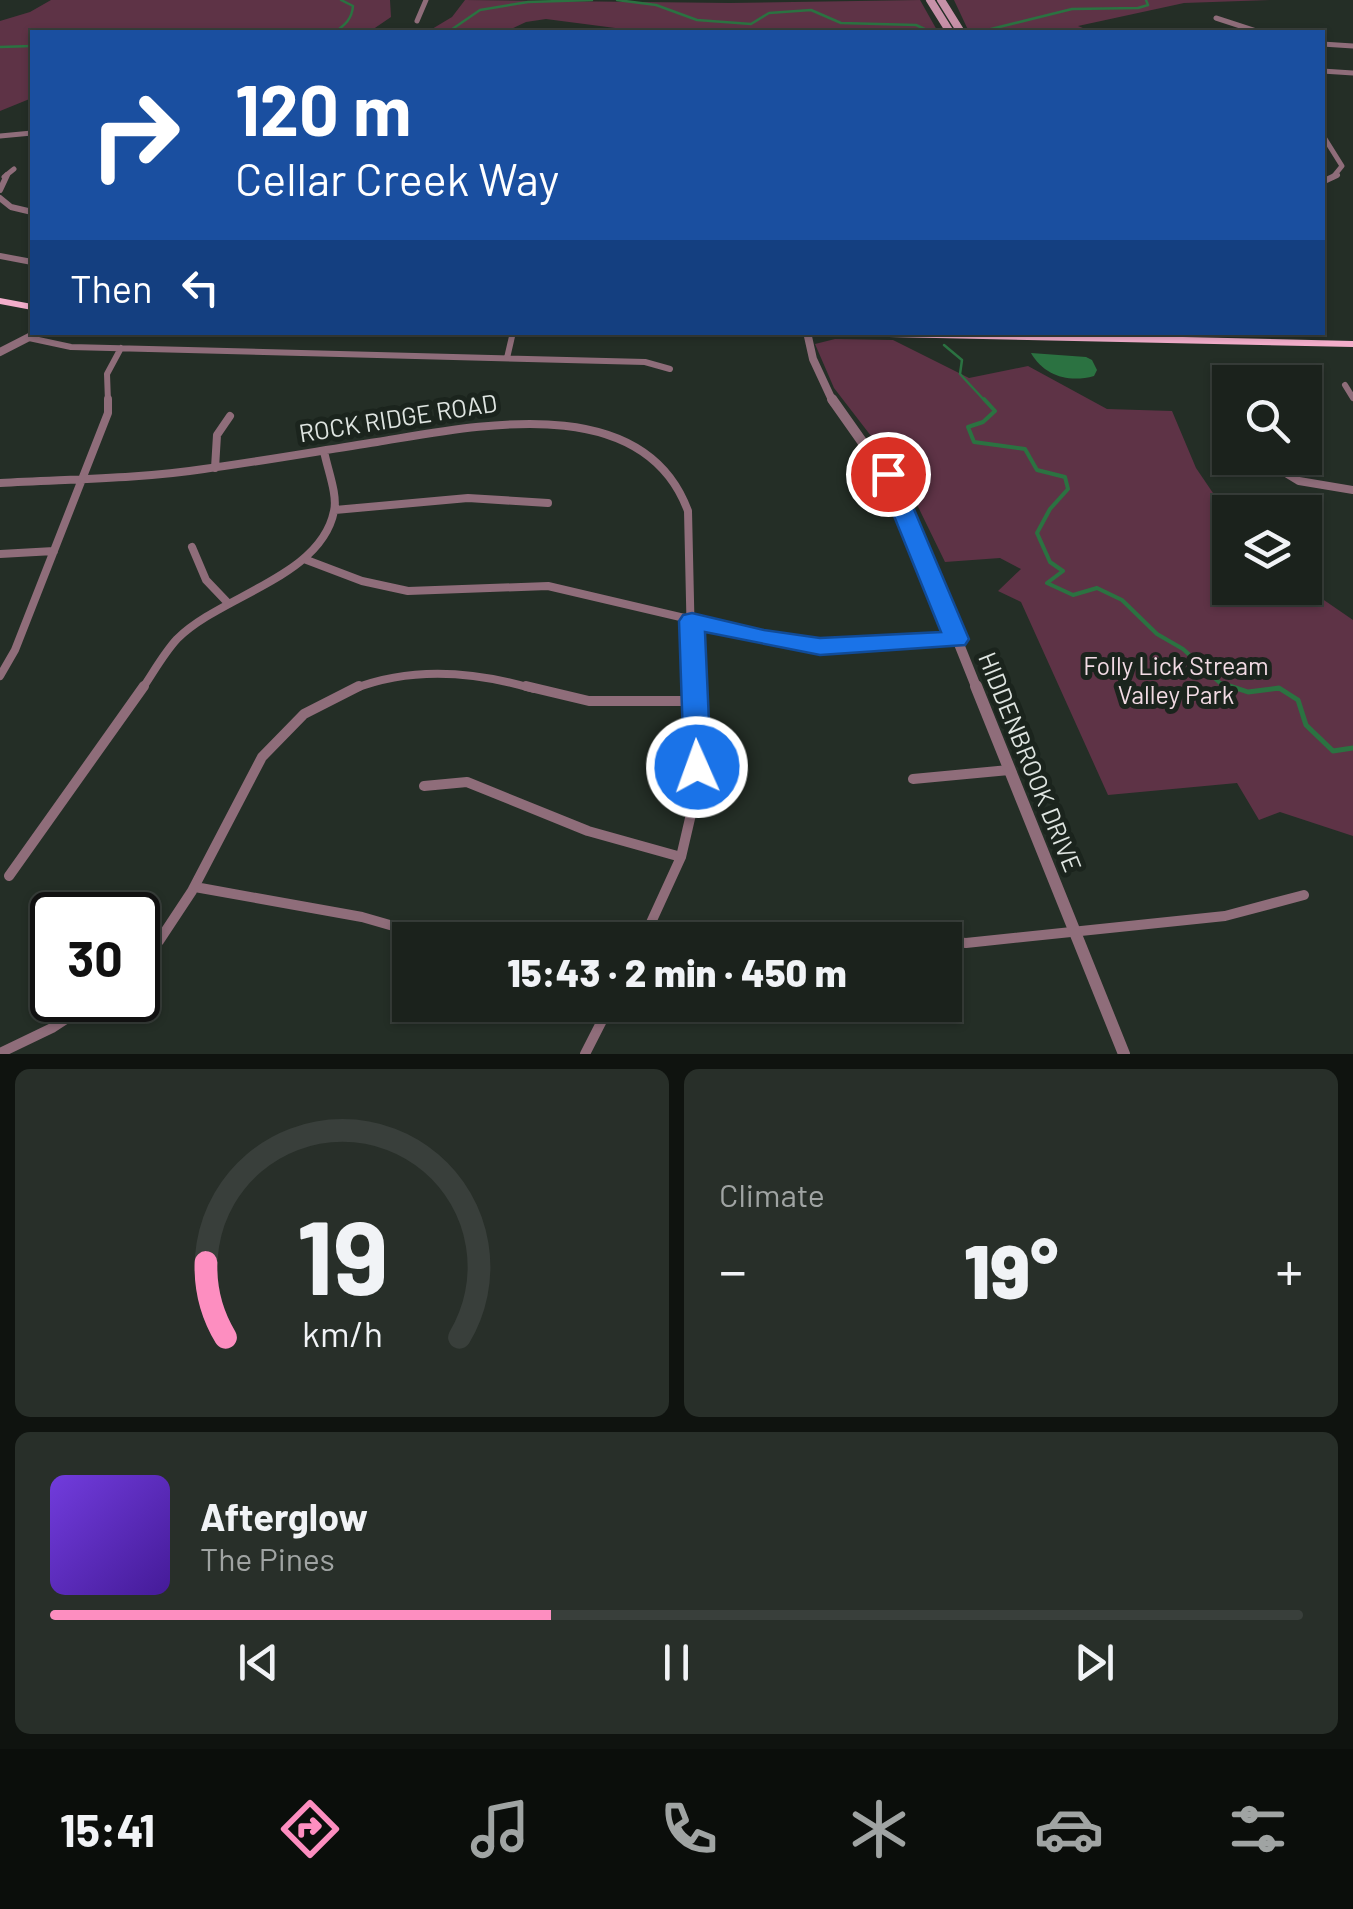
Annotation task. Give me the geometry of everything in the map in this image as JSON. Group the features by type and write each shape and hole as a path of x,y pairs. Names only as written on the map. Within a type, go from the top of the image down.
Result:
{"main road":[{"path":"930,0 949,30"},
{"path":"941,0 961,30"},
{"path":"0,292 30,298"},
{"path":"0,300 30,306"},
{"path":"1325,334 1353,336"},
{"path":"1013,335 1353,344"}],"street":[{"path":"417,21 426,0"},
{"path":"1216,18 1254,30"},
{"path":"1325,44 1353,46"},
{"path":"1325,71 1353,73"},
{"path":"0,136 30,133"},
{"path":"1325,138 1342,166 1325,180"},
{"path":"1325,148 1333,148"},
{"path":"0,190 4,178 14,169"},
{"path":"1,202 30,211"},
{"path":"0,256 30,262"},
{"path":"0,352 34,335"},
{"path":"507,358 513,335"},
{"name":"HIDDENBROOK DRIVE","path":"807,335 812,364 826,394 899,494 1124,1054"},
{"path":"28,338 62,346 644,362 670,369"},
{"path":"0,676 15,650 108,413 107,374 121,348"},
{"path":"1345,385 1353,398"},
{"path":"215,468 216,434 230,416"},
{"name":"ROCK RIDGE ROAD","path":"0,483 215,468 494,423 572,428 623,442 657,461 683,494 688,511 695,796 681,857 651,922"},
{"path":"9,876 176,639 227,602 272,581 304,560 326,533 336,510 324,451"},
{"path":"1289,475 1299,481 1353,490"},
{"path":"336,510 442,497 498,496 548,503"},
{"path":"192,547 206,580 227,602"},
{"path":"0,554 54,551"},
{"path":"304,560 391,589 441,592 500,584 548,586 764,638 820,647 956,639"},
{"path":"160,939 196,887 255,770 276,739 310,711 357,687 396,676 460,672 578,700 695,701"},
{"path":"913,779 1009,770"},
{"path":"424,786 467,782 588,831 681,857"},
{"path":"196,887 346,913 392,926"},
{"path":"962,942 1225,916 1304,895"},
{"path":"0,1053 13,1051 60,1022"},
{"path":"584,1054 601,1022"}],"green space":[{"path":"51,0 390,0 391,17 372,30 30,30 30,99 0,111 0,21 30,12"},
{"path":"465,0 920,0 937,30 631,30 546,19 509,30 430,30 452,17"},
{"path":"954,0 1270,0 1184,3 1078,26 1088,30 968,30"},
{"name":"Folly Lick Stream Valley Park","path":"835,339 893,340 969,378 1028,366 1107,409 1172,411 1196,468 1214,495 1212,605 1322,605 1322,599 1353,620 1353,836 1280,812 1259,820 1237,783 1108,795 1021,602 998,591 1021,569 1000,558 945,562 905,480 834,388 815,344"}],"shaded area":[{"path":"1031,353 1086,357 1097,370 1094,376 1085,378 1058,376"}],"waterway":[{"path":"337,30 347,21 353,6 341,0"},
{"path":"451,30 480,10 528,2 592,0"},
{"path":"617,0 656,5 697,20 751,24 769,13 811,10 841,23 916,25 927,30"},
{"path":"987,30 1072,9 1138,8 1148,5 1146,0"},
{"path":"0,47 30,46"},
{"path":"944,345 962,360 960,374 986,402"},
{"path":"984,399 995,411 983,422 968,427 974,442 1025,449 1037,470 1065,477 1068,489 1050,509 1037,533 1050,562 1063,571 1047,583 1073,595 1097,588 1122,600 1157,634 1183,649 1220,683 1238,689"},
{"path":"1230,686 1248,692 1279,688 1298,700 1306,725 1333,751 1353,748"},
{"path":"1274,689 1280,689"}],"route":[{"path":"697,767 692,621 820,647 956,639 888,474"}]}
